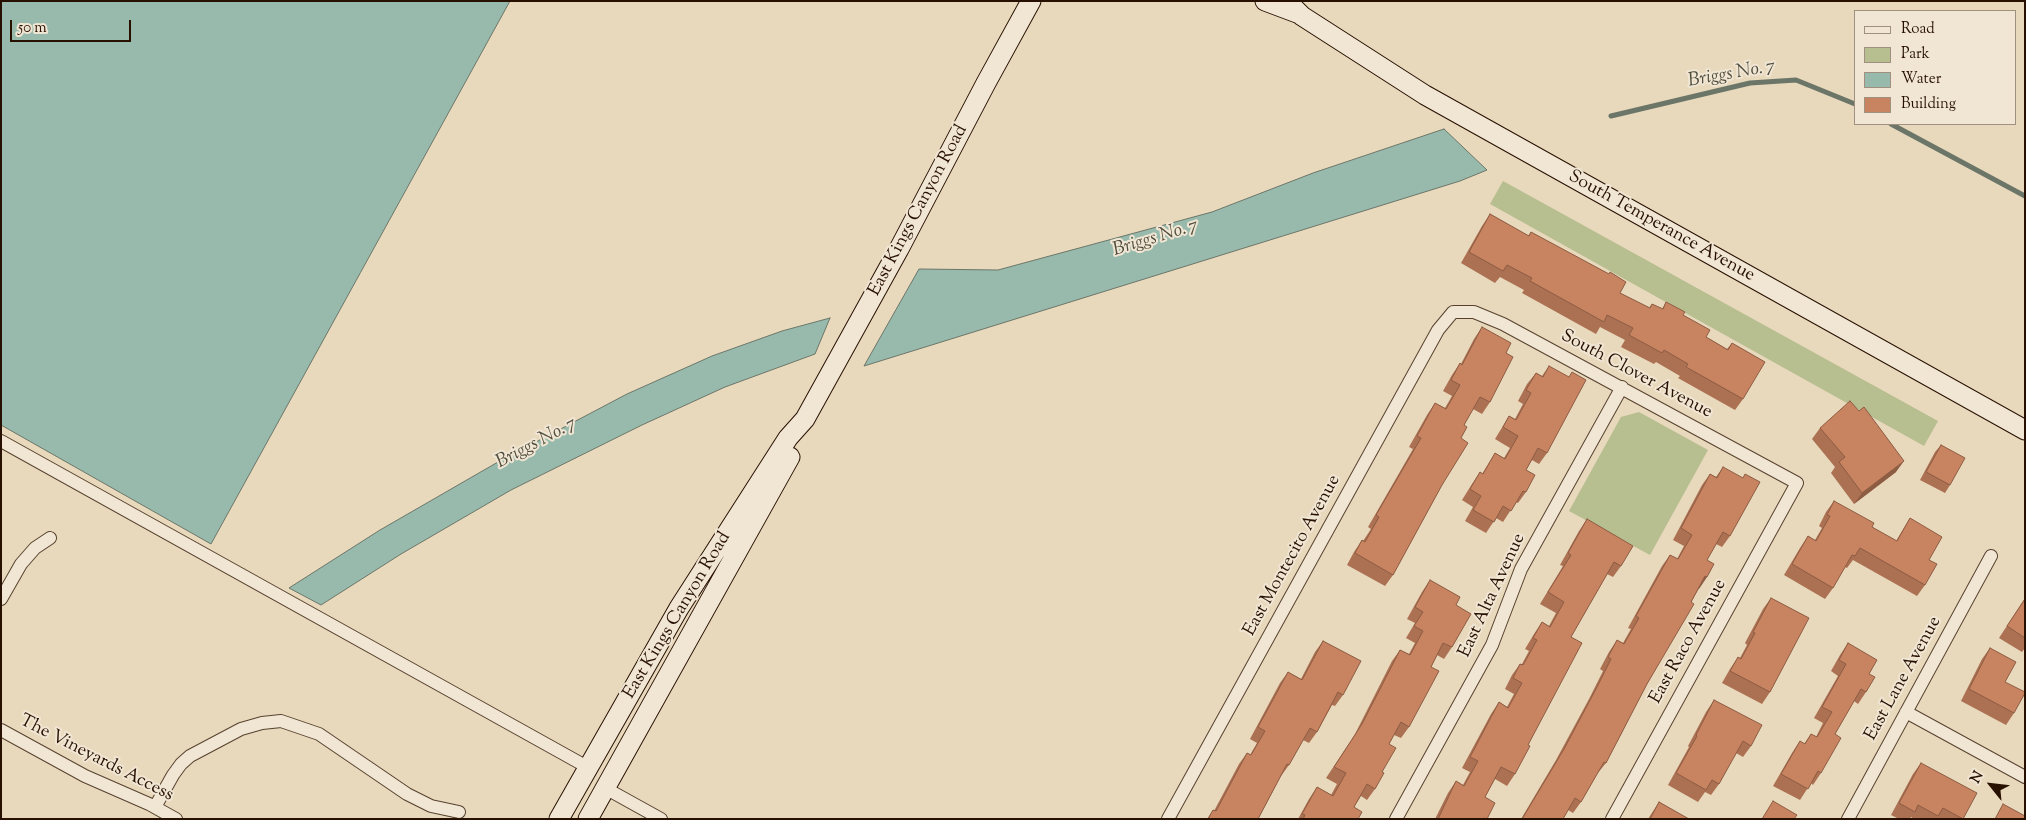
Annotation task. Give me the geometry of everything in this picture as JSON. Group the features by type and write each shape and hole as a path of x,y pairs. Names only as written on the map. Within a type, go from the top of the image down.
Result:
{"main road":[{"name":"East Kings Canyon Road","path":"588,819 797,443 805,419 899,249 1031,1"},
{"name":"South Temperance Avenue","path":"1265,1 1302,16 1426,95 2025,430"},
{"name":"South Temperance Avenue","path":"1287,1 1302,16"},
{"name":"East Kings Canyon Road","path":"559,819 661,639 699,577 788,438 805,419"},
{"path":"606,788 602,779 604,769 644,695 661,639"}],"street":[{"name":"South Clover Avenue","path":"1453,312 1474,312 1503,324 1797,482"},
{"name":"East Montecito Avenue","path":"1168,819 1438,330 1453,312"},
{"name":"East Alta Avenue","path":"1396,819 1492,644 1521,569 1622,387"},
{"path":"1,441 589,768"},
{"name":"East Raco Avenue","path":"1612,819 1797,482"},
{"path":"1,599 21,564 35,548 50,538"},
{"name":"East Lane Avenue","path":"1848,819 1991,556"},
{"path":"1906,712 2025,777"},
{"path":"155,807 180,764 190,756 241,729 262,723 281,721 319,734 407,794 431,806 459,812"},
{"name":"The Vineyards Access","path":"1,730 85,776 155,807 176,819"},
{"path":"606,788 661,819"}],"green space":[{"path":"1503,181 1938,421 1924,446 1490,204"},
{"path":"1639,412 1708,450 1650,555 1569,511 1621,417"}],"water":[{"path":"1,1 510,1 211,544 1,425"},
{"path":"1444,129 1487,170 1460,181 864,366 919,269 998,270 1212,212 1313,173"},
{"path":"830,318 815,354 725,387 642,425 511,490 401,554 321,605 289,588 380,530 498,462 627,394 712,356 782,331"}],"building":[{"path":"1490,214 1529,236 1531,232 1609,274 1610,272 1626,282 1620,293 1650,308 1652,304 1663,309 1666,302 1685,312 1683,315 1710,330 1706,337 1728,350 1732,343 1765,362 1743,399 1686,367 1688,364 1664,350 1662,353 1629,335 1633,328 1607,315 1604,322 1530,281 1532,278 1507,265 1503,271 1469,252"},
{"path":"1482,327 1511,343 1506,353 1513,357 1490,402 1480,397 1464,425 1467,427 1461,438 1468,443 1442,485 1393,575 1355,553 1362,540 1365,542 1379,517 1376,515 1421,438 1417,436 1435,403 1446,409 1460,385 1451,380 1460,363 1462,365"},
{"path":"1549,366 1569,377 1572,372 1586,380 1547,453 1538,448 1526,470 1535,475 1526,492 1523,491 1511,511 1503,506 1494,522 1473,510 1481,496 1470,489 1480,472 1483,474 1495,453 1505,459 1518,436 1503,427 1509,416 1516,420 1531,393 1526,390 1536,373 1543,377"},
{"path":"1850,401 1859,411 1864,407 1904,461 1862,493 1839,462 1845,457 1820,428"},
{"path":"1941,445 1965,458 1950,485 1926,472"},
{"path":"1723,467 1743,478 1745,474 1760,482 1730,536 1723,532 1707,560 1714,564 1707,577 1705,576 1691,602 1694,604 1647,684 1606,763 1604,762 1581,802 1575,798 1563,819 1522,819 1564,749 1597,687 1611,659 1608,657 1617,640 1624,644 1639,618 1636,616 1670,555 1678,559 1692,535 1681,528 1710,474 1717,478"},
{"path":"1834,501 1874,523 1872,527 1897,541 1910,518 1942,537 1929,560 1937,564 1925,585 1860,548 1855,556 1852,555 1833,588 1792,564 1808,536 1816,541 1830,516 1827,515"},
{"path":"1587,519 1633,546 1621,566 1614,562 1571,637 1582,643 1528,745 1530,746 1515,774 1501,767 1485,797 1495,803 1487,819 1438,819 1456,781 1464,786 1478,761 1470,757 1499,702 1508,708 1522,683 1513,678 1520,664 1523,665 1537,640 1533,638 1542,622 1550,627 1564,602 1548,592 1571,555 1568,553"},
{"path":"1430,580 1460,597 1456,605 1471,614 1452,647 1443,643 1431,667 1439,671 1409,727 1401,722 1389,744 1396,748 1382,772 1384,773 1375,789 1367,784 1354,807 1362,812 1358,819 1303,819 1305,815 1302,814 1317,787 1333,796 1346,773 1334,767 1362,724 1400,650 1410,655 1423,631 1414,626 1423,612 1415,607"},
{"path":"1771,598 1809,618 1770,692 1730,671 1738,657 1741,659"},
{"path":"2025,599 2025,638 2007,626"},
{"path":"1323,641 1361,661 1343,695 1338,692 1317,732 1310,728 1289,765 1287,764 1258,819 1208,819 1213,810 1216,811 1247,753 1251,755 1265,731 1258,727 1288,672 1302,680"},
{"path":"1848,643 1877,660 1869,674 1875,677 1866,692 1861,689 1835,734 1841,738 1821,773 1818,771 1808,789 1781,774 1800,741 1805,744 1811,734 1817,737 1832,712 1822,707 1846,664 1839,660"},
{"path":"1990,648 2016,662 2005,682 2025,693 2014,713 1969,689"},
{"path":"1714,700 1762,725 1751,746 1743,741 1719,784 1712,780 1706,790 1676,773 1697,736"},
{"path":"1921,763 1977,793 1963,819 1943,808 1938,816 1918,805 1915,812 1899,803"},
{"path":"1773,801 1797,815 1794,819 1762,819"},
{"path":"1659,802 1689,819 1650,819"},
{"path":"2003,804 2025,816 2025,819 1995,819"}],"waterway":[{"name":"Briggs No. 7","path":"1611,116 1750,83 1796,80 1854,104"},
{"name":"Briggs No. 7","path":"1893,125 2025,196"}]}
